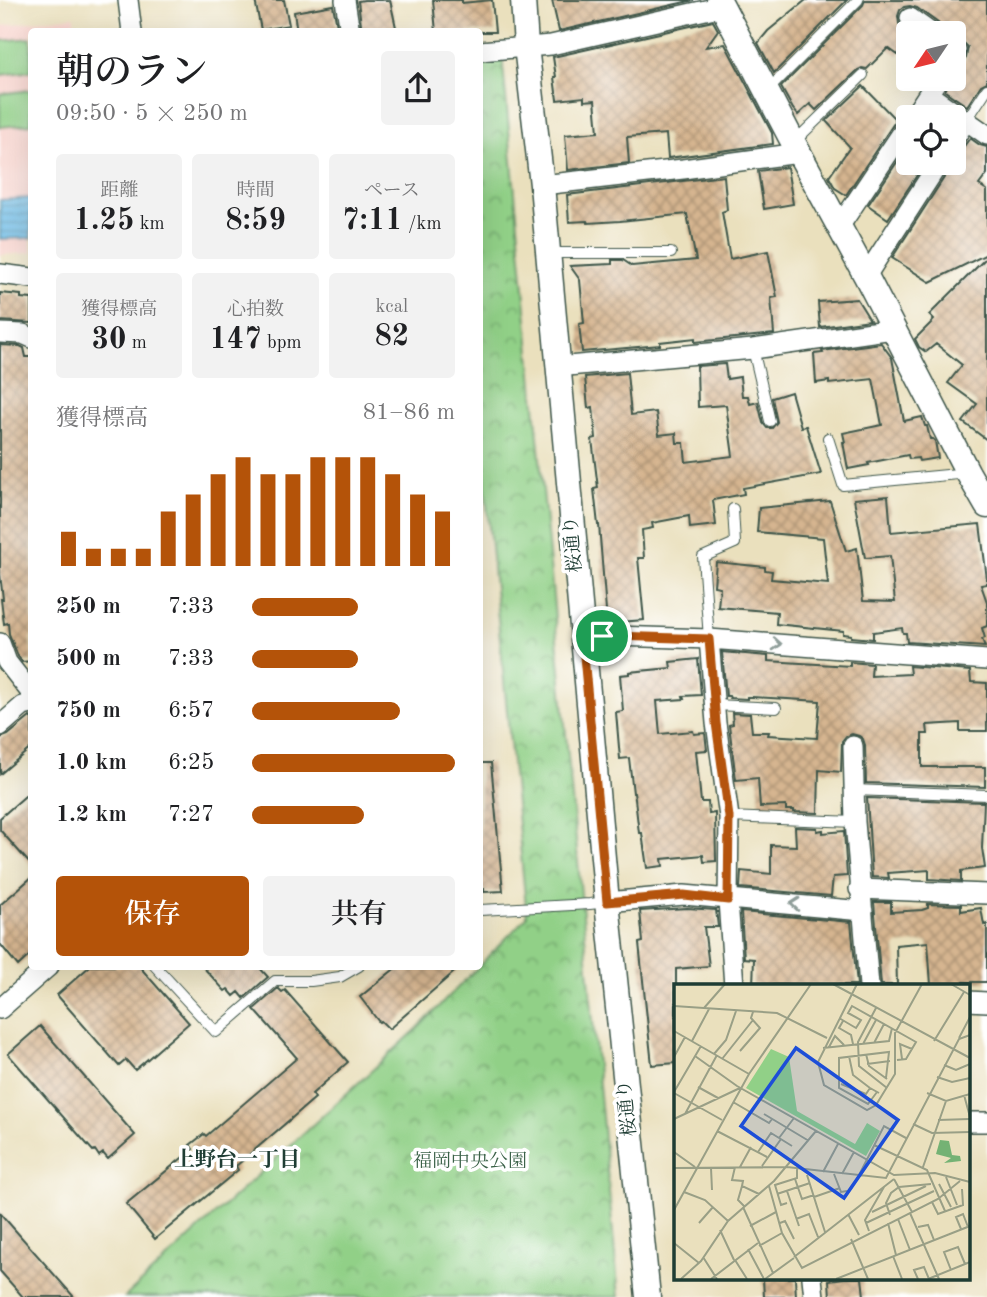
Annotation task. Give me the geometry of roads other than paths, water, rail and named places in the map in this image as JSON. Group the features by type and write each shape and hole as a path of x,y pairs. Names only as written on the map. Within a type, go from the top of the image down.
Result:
{"street":[{"path":"128,0 132,28"},
{"path":"345,0 349,28"},
{"name":"桜通り","path":"523,0 607,902 648,1297"},
{"path":"483,51 551,44 721,3 980,489"},
{"path":"910,18 914,21"},
{"path":"938,91 951,105"},
{"path":"966,121 987,135"},
{"path":"839,228 896,142"},
{"path":"542,185 683,169 796,148"},
{"path":"866,276 931,175"},
{"path":"0,274 28,278"},
{"path":"557,367 753,349 893,329"},
{"path":"0,333 28,336"},
{"path":"582,635 709,639 987,660"},
{"path":"709,639 729,817 728,900 734,984"},
{"path":"0,643 8,662 28,689"},
{"path":"0,726 23,706 28,705"},
{"path":"853,746 859,889 869,984"},
{"path":"859,889 987,894"},
{"path":"607,902 684,895 863,911"},
{"path":"0,1009 45,970"}],"lane":[{"path":"766,91 858,0"},
{"path":"796,148 863,75"},
{"path":"966,121 987,89"},
{"path":"547,254 671,253"},
{"path":"753,349 770,421"},
{"path":"828,438 843,485 980,489"},
{"path":"709,639 703,557 735,543 733,509"},
{"path":"715,705 776,708"},
{"path":"853,790 987,795"},
{"path":"729,817 855,822"},
{"path":"483,910 607,902"},
{"path":"159,970 216,1032 275,981 311,981 341,976 352,970"}],"water":[{"path":"28,198 28,238 0,239 0,200"}],"district":[{"name":"上野台一丁目","path":"237,1160"}],"park label":[{"name":"福岡中央公園","path":"470,1162"}]}
